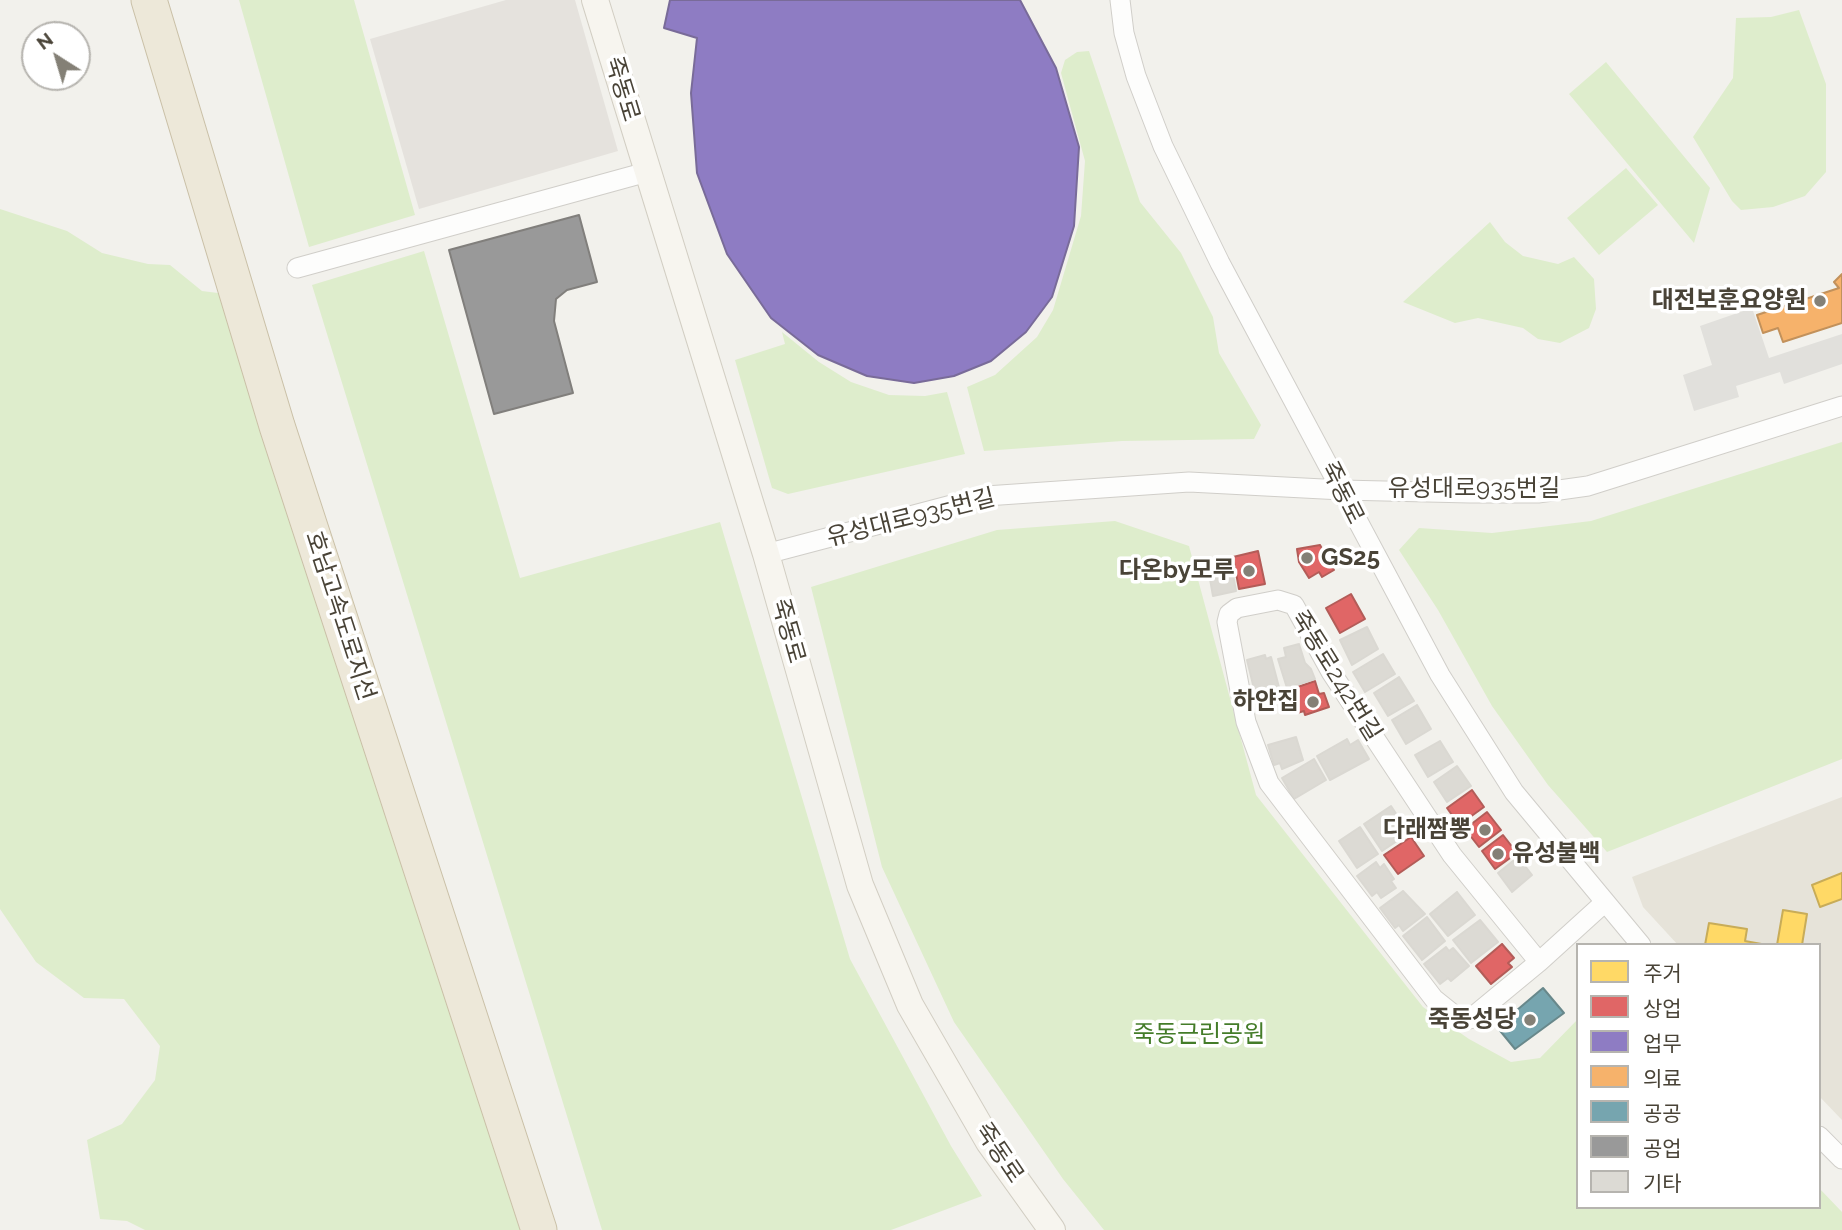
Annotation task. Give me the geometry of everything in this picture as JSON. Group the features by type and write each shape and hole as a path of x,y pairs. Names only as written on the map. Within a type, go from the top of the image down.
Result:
{"highway":[{"name":"호남고속도로지선","path":"149,0 281,439 539,1230"},
{"name":"호남고속도로지선","path":"174,0 300,420 561,1230"}],"street":[{"name":"죽동로","path":"595,0 766,554 860,885 910,1005 989,1142 1052,1230"},
{"name":"죽동로","path":"1120,0 1124,33 1136,76 1163,146 1220,263 1440,675 1514,792 1639,943"},
{"path":"297,268 647,172"},
{"name":"유성대로935번길","path":"766,554 986,496 1189,482 1342,490 1538,492 1588,486 1842,406"},
{"name":"죽동로242번길","path":"1539,962 1452,855 1331,672 1294,605 1278,600 1237,608 1229,614 1227,622 1246,722 1269,783 1434,999 1454,1016 1469,1019 1475,1017 1539,962 1604,903"},
{"path":"1821,1138 1842,1159"}],"shaded area":[{"path":"506,0 575,0 618,151 419,209 370,39"},
{"path":"1752,308 1769,358 1842,334 1842,364 1784,384 1780,372 1736,386 1739,397 1694,411 1683,375 1712,365 1700,326"},
{"path":"1842,797 1842,1120 1821,1098 1821,943 1676,943 1643,907 1632,877"}],"green space":[{"path":"239,0 354,0 415,215 309,247"},
{"path":"1799,10 1826,84 1826,172 1805,196 1773,207 1741,210 1732,201 1693,137 1733,78 1736,18 1771,17"},
{"path":"1089,51 1140,202 1181,253 1213,317 1219,353 1261,425 1254,439 1122,441 984,451 967,387 995,375 1037,337 1053,310 1081,216 1085,161 1061,73 1065,60 1077,52"},
{"path":"1606,62 1710,188 1694,243 1569,94"},
{"path":"1626,168 1658,205 1599,255 1567,218"},
{"path":"0,209 67,231 102,253 148,264 170,265 202,291 226,294 520,1230 145,1230 127,1221 100,1219 87,1140 122,1124 155,1080 160,1046 124,999 84,998 36,962 0,909"},
{"path":"1490,222 1505,242 1523,256 1558,264 1574,257 1594,279 1596,309 1589,328 1560,343 1538,339 1523,328 1478,318 1455,323 1403,302"},
{"path":"424,251 520,578 720,522 850,959 951,1146 982,1196 891,1230 602,1230 312,285"},
{"path":"782,332 819,362 851,382 889,395 925,396 947,392 965,454 788,494 772,488 735,360 785,344"},
{"path":"1842,442 1842,759 1607,852 1548,785 1492,706 1438,610 1399,550 1419,528 1492,533 1591,521"},
{"name":"죽동근린공원","path":"1115,521 1189,546 1256,795 1423,1007 1469,1039 1511,1062 1540,1058 1576,1021 1576,1209 1821,1209 1821,1190 1842,1212 1842,1230 1104,1230 1063,1179 954,1022 882,867 811,587 997,530"}],"building: 주거":[{"path":"1842,873 1842,899 1820,907 1812,885"},
{"path":"1783,910 1807,914 1802,943 1777,943"},
{"path":"1709,923 1747,929 1745,941 1756,943 1705,943"}],"building: 상업":[{"path":"1320,545 1334,570 1322,577 1319,572 1309,578 1299,562 1297,549"},
{"path":"1258,551 1265,584 1239,589 1233,557"},
{"path":"1351,594 1365,619 1340,633 1326,608"},
{"path":"1315,681 1319,694 1324,693 1329,707 1305,715 1304,711 1297,713 1289,690"},
{"path":"1472,790 1484,807 1459,825 1447,808"},
{"path":"1487,812 1501,830 1479,847 1465,829"},
{"path":"1503,835 1517,853 1495,869 1482,851"},
{"path":"1411,837 1424,856 1398,874 1384,855"},
{"path":"1502,944 1514,958 1508,963 1512,967 1491,984 1476,966"}],"building: 업무":[{"path":"670,0 1020,0 1056,68 1079,147 1074,226 1052,297 1026,332 991,361 954,376 914,383 867,376 818,355 771,318 727,254 697,173 691,93 697,38 664,28"}],"building: 의료":[{"name":"대전보훈요양원","path":"1842,274 1842,323 1783,342 1778,328 1763,333 1757,315 1839,288 1834,282"}],"building: 공공":[{"name":"죽동성당","path":"1543,988 1564,1013 1515,1049 1497,1027"}],"building: 공업":[{"path":"579,215 597,282 567,290 556,299 554,321 573,393 494,414 449,250"}],"building: 기타":[{"path":"1230,558 1236,591 1213,596 1207,562"},
{"path":"1367,627 1378,649 1352,665 1340,640"},
{"path":"1299,644 1305,663 1315,679 1287,688 1278,659 1286,657 1284,648"},
{"path":"1383,654 1395,674 1365,692 1353,672"},
{"path":"1265,655 1266,659 1271,657 1280,691 1256,697 1247,660"},
{"path":"1399,677 1414,701 1388,716 1374,693"},
{"path":"1417,705 1431,729 1406,744 1392,720"},
{"path":"1296,737 1303,760 1282,769 1280,763 1274,765 1268,745"},
{"path":"1347,739 1350,745 1358,740 1369,759 1330,780 1317,756"},
{"path":"1440,741 1453,762 1428,777 1415,755"},
{"path":"1314,759 1326,780 1294,799 1282,778"},
{"path":"1457,766 1471,786 1447,802 1434,782"},
{"path":"1391,806 1409,833 1382,851 1364,824"},
{"path":"1360,827 1378,854 1357,868 1339,841"},
{"path":"1518,857 1532,875 1512,892 1498,873"},
{"path":"1376,862 1380,868 1384,864 1394,879 1391,881 1396,888 1381,898 1377,892 1372,896 1357,876"},
{"path":"1403,891 1425,914 1403,931 1399,925 1395,928 1380,908"},
{"path":"1457,892 1475,915 1448,936 1430,914"},
{"path":"1427,917 1445,941 1422,960 1403,936"},
{"path":"1480,920 1498,942 1471,963 1453,940"},
{"path":"1446,947 1449,951 1453,948 1469,966 1451,981 1448,978 1440,984 1424,964"}],"place":[{"name":"대전보훈요양원","path":"1820,301"},
{"name":"GS25","path":"1307,558"},
{"name":"다온by모루","path":"1249,571"},
{"name":"하얀집","path":"1313,702"},
{"name":"다래짬뽕","path":"1485,830"},
{"name":"유성불백","path":"1498,854"},
{"name":"죽동성당","path":"1530,1020"}]}
